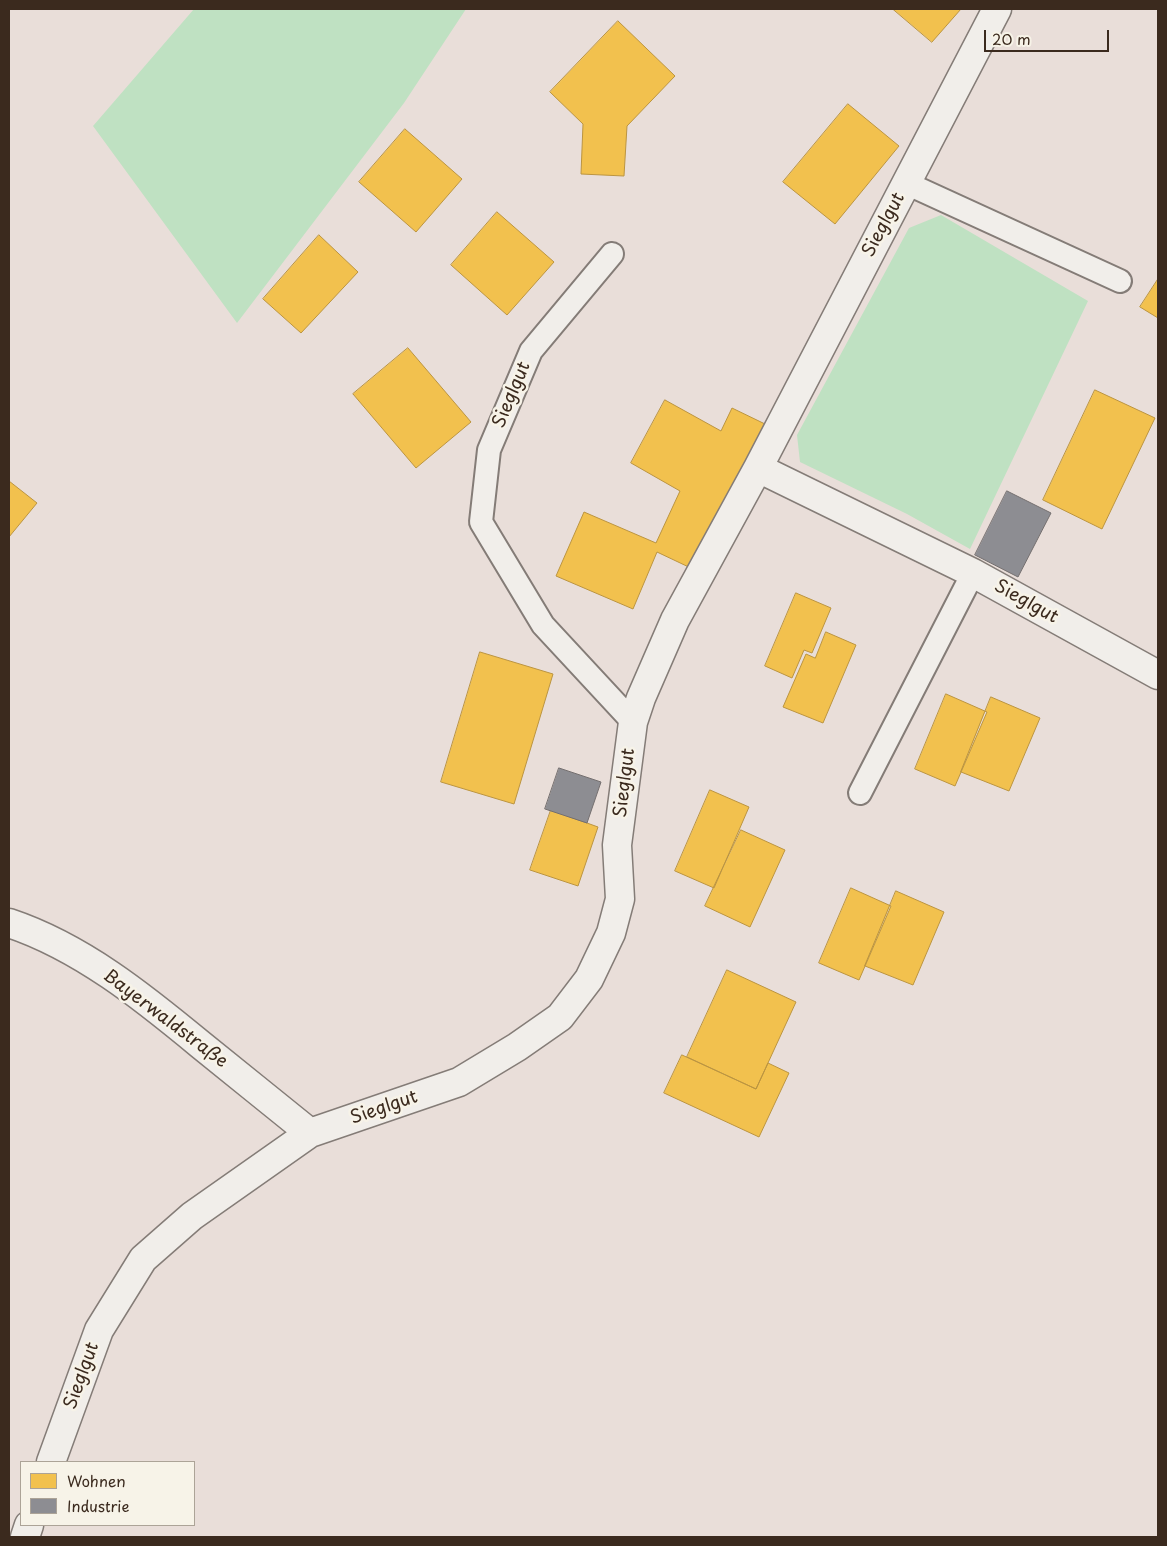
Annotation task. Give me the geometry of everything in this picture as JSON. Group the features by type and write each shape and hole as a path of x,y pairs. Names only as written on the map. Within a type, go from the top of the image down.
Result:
{"street":[{"name":"Sieglgut","path":"52,1461 98,1330 143,1259 192,1216 310,1133 459,1082 517,1048 560,1017 590,978 611,933 620,899 617,845 633,722 675,620 758,468 997,9"},
{"name":"Sieglgut","path":"758,468 974,573 1158,675"},
{"name":"Bayerwaldstraße","path":"9,923 29,930 70,950 146,1000 310,1133"}],"lane":[{"path":"906,183 1120,281"},
{"name":"Sieglgut","path":"612,254 531,351 489,450 481,522 543,625 633,722"},
{"path":"860,793 974,573"}],"green space":[{"path":"194,9 466,9 404,103 237,323 93,126"},
{"path":"941,215 1088,301 970,549 907,514 800,462 797,435 909,228"}],"building: Wohnen":[{"path":"893,9 961,9 932,42"},
{"path":"618,21 675,76 627,126 624,176 581,174 583,124 550,92"},
{"path":"848,104 899,146 835,224 783,182"},
{"path":"405,129 462,179 416,232 359,182"},
{"path":"497,212 554,262 507,315 451,265"},
{"path":"319,235 358,272 301,333 263,299"},
{"path":"1158,279 1158,318 1140,307"},
{"path":"408,348 471,422 416,468 353,394"},
{"path":"1095,390 1155,418 1102,529 1043,500"},
{"path":"665,400 721,431 732,408 765,424 695,570 657,552 633,609 556,576 584,512 656,543 680,491 631,463"},
{"path":"9,481 37,503 9,537"},
{"path":"796,593 831,608 812,653 804,650 792,678 765,666"},
{"path":"826,632 856,645 823,723 783,707 806,654 815,658"},
{"path":"480,652 553,674 514,804 441,782"},
{"path":"946,694 987,712 955,786 915,769"},
{"path":"991,697 1040,718 1009,791 961,772"},
{"path":"710,790 749,807 714,888 675,871"},
{"path":"551,810 598,827 578,886 530,870"},
{"path":"741,830 785,850 750,927 705,906"},
{"path":"851,888 891,906 859,980 819,963"},
{"path":"896,891 944,912 913,985 865,966"},
{"path":"727,970 796,1002 756,1089 687,1057"},
{"path":"682,1055 756,1089 768,1063 789,1073 759,1137 664,1093"}],"building: Industrie":[{"path":"1007,491 1051,513 1018,577 975,555"},
{"path":"559,768 601,782 587,823 545,809"}]}
